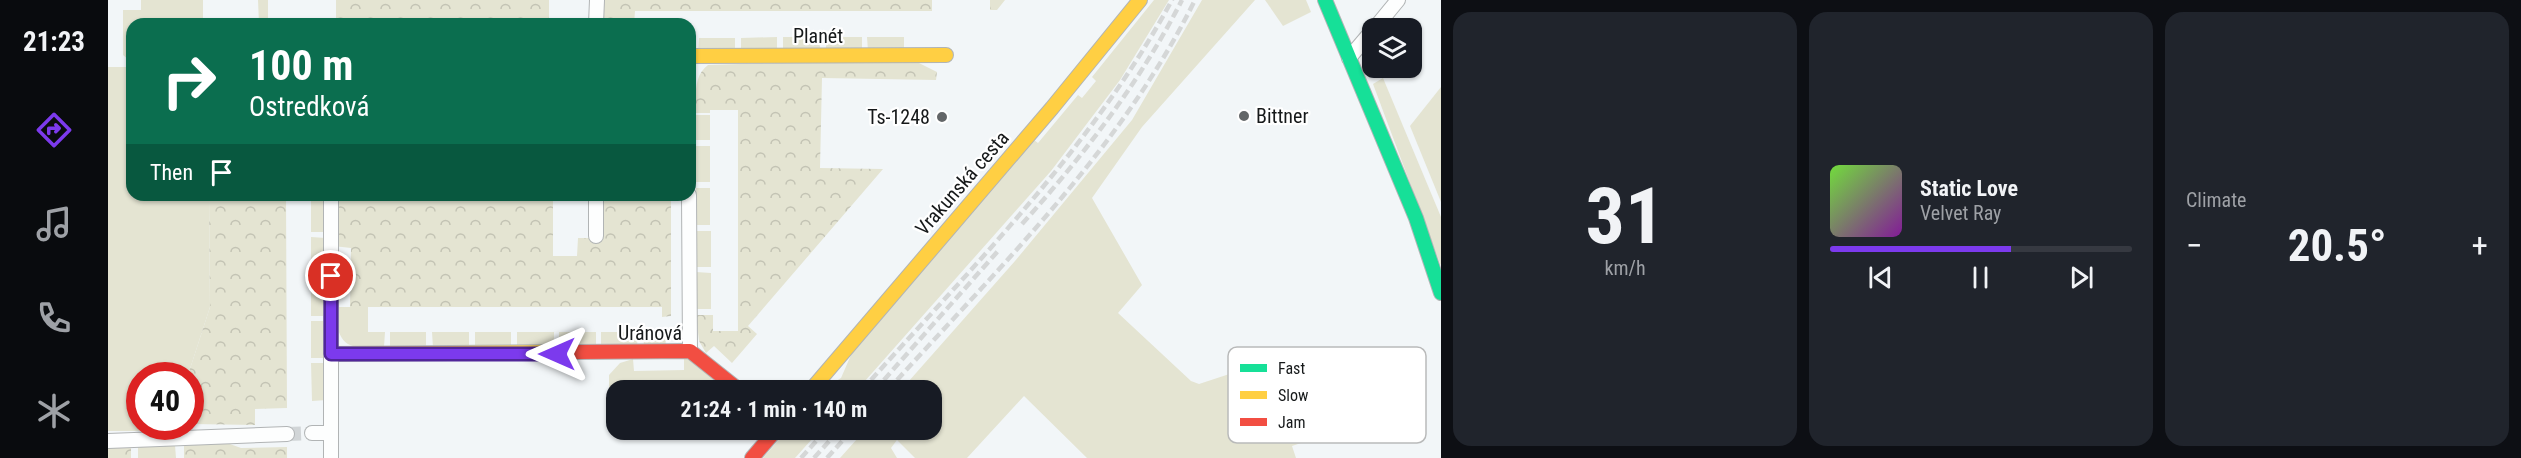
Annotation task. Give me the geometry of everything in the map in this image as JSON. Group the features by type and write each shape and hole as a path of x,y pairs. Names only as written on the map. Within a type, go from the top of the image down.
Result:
{"street":[{"path":"596,18 597,0"},
{"name":"Vrakunská cesta","path":"820,380 1052,108 1140,0"},
{"path":"1324,0 1416,218 1441,293"},
{"path":"1384,18 1398,0"},
{"path":"1349,58 1362,43"},
{"name":"Planét","path":"696,56 946,55"},
{"path":"331,201 331,458"},
{"path":"596,201 596,236"},
{"path":"689,201 690,351"},
{"name":"Uránová","path":"331,354 690,351 728,380"},
{"path":"312,433 331,433"},
{"path":"108,441 287,434"},
{"path":"752,458 768,440"}],"green space":[{"path":"141,0 203,0 203,18 126,18 126,58 123,55 123,10 141,10"},
{"path":"258,0 268,0 268,18 259,18"},
{"path":"336,0 549,0 549,18 336,18"},
{"path":"600,0 932,0 932,11 635,11 634,18 600,18"},
{"path":"990,0 1005,0 997,10 990,10"},
{"path":"1154,0 1169,0 1120,80 1051,171 866,380 838,380 841,378 851,355 1034,140 1038,143 1078,95 1082,98 1096,81 1092,77"},
{"path":"1202,0 1255,0 1142,127 1092,198 1142,285 1118,313 1191,381 1199,384 1228,374 1228,443 1301,443 1292,446 1296,458 1087,458 1024,396 967,458 915,458 897,440 942,440 942,380 910,380 1015,261 1132,120"},
{"path":"1265,0 1306,0 1311,12 1283,26"},
{"path":"777,37 777,52 741,52 741,38"},
{"path":"783,37 820,37 820,51 783,51"},
{"path":"826,37 862,37 862,51 826,52"},
{"path":"867,37 904,37 904,51 868,51"},
{"path":"699,38 735,38 735,52 698,52"},
{"path":"911,59 937,72 936,80 822,78 820,168 883,169 748,326 757,334 732,363 714,346 706,353 699,341 696,315 713,315 713,331 738,331 738,110 710,110 710,113 696,113 696,87 703,70 708,65"},
{"path":"108,67 126,67 126,201 209,201 210,307 192,362 126,362 126,431 108,431"},
{"path":"1383,78 1441,217 1441,266 1373,84"},
{"path":"1441,87 1441,202 1410,126"},
{"path":"696,115 710,115 710,140 696,140"},
{"path":"696,146 710,146 710,182 696,182"},
{"path":"696,188 710,188 710,225 697,225"},
{"path":"209,201 286,201 287,408 255,409 255,425 204,424 204,362 192,362 210,307"},
{"path":"311,201 326,201 326,232 311,232"},
{"path":"333,201 553,201 553,256 577,256 578,238 594,238 600,201 671,201 671,316 662,317 662,307 350,307 351,248 333,246"},
{"path":"697,231 711,231 711,267 696,267"},
{"path":"311,237 326,238 326,273 311,273"},
{"path":"696,272 711,273 711,309 696,309"},
{"path":"311,279 326,279 326,316 311,316"},
{"path":"334,307 368,307 368,332 385,332 384,347 360,347 346,343 338,330"},
{"path":"311,321 326,321 327,358 311,358"},
{"path":"390,332 426,332 426,348 390,348"},
{"path":"432,332 469,332 469,347 433,348"},
{"path":"475,332 511,332 511,347 475,347"},
{"path":"517,332 554,332 554,347 517,347"},
{"path":"559,332 596,332 596,347 559,347"},
{"path":"601,332 638,332 637,347 601,347"},
{"path":"643,332 665,333 666,347 644,347"},
{"path":"633,359 634,371 684,370 684,359 693,359 716,380 609,380 609,375 620,363"},
{"path":"311,363 327,363 327,400 312,401"},
{"path":"779,440 811,440 795,458 763,458"},
{"path":"856,440 897,440 891,448 897,458 840,458"},
{"path":"227,443 241,448 287,447 287,458 184,458 184,445"},
{"path":"108,445 131,445 131,458 108,458"},
{"path":"138,445 175,445 176,458 138,458"}],"tunnel":[{"path":"287,434 312,433"}],"railway":[{"path":"871,380 988,251 1068,155 1106,106 1141,54 1172,0"},
{"path":"1022,224 1110,117 1148,60 1182,0"},
{"path":"897,380 1014,252 1095,157 1165,55 1195,0"},
{"path":"884,380 998,251"},
{"path":"801,458 817,440"},
{"path":"814,458 830,440"},
{"path":"827,458 843,440"}],"traffic: fast":[{"path":"1325,0 1416,218 1441,293"}],"traffic: slow":[{"path":"820,380 1052,108 1140,0"},
{"path":"696,56 946,55"},
{"path":"331,354 576,352"}],"traffic: jam":[{"path":"576,352 690,351 726,380"},
{"path":"752,458 768,440"}],"place":[{"name":"Bittner","path":"1244,116"},
{"name":"Ts-1248","path":"942,117"}],"route":[{"path":"331,276 331,354 557,354"}]}
